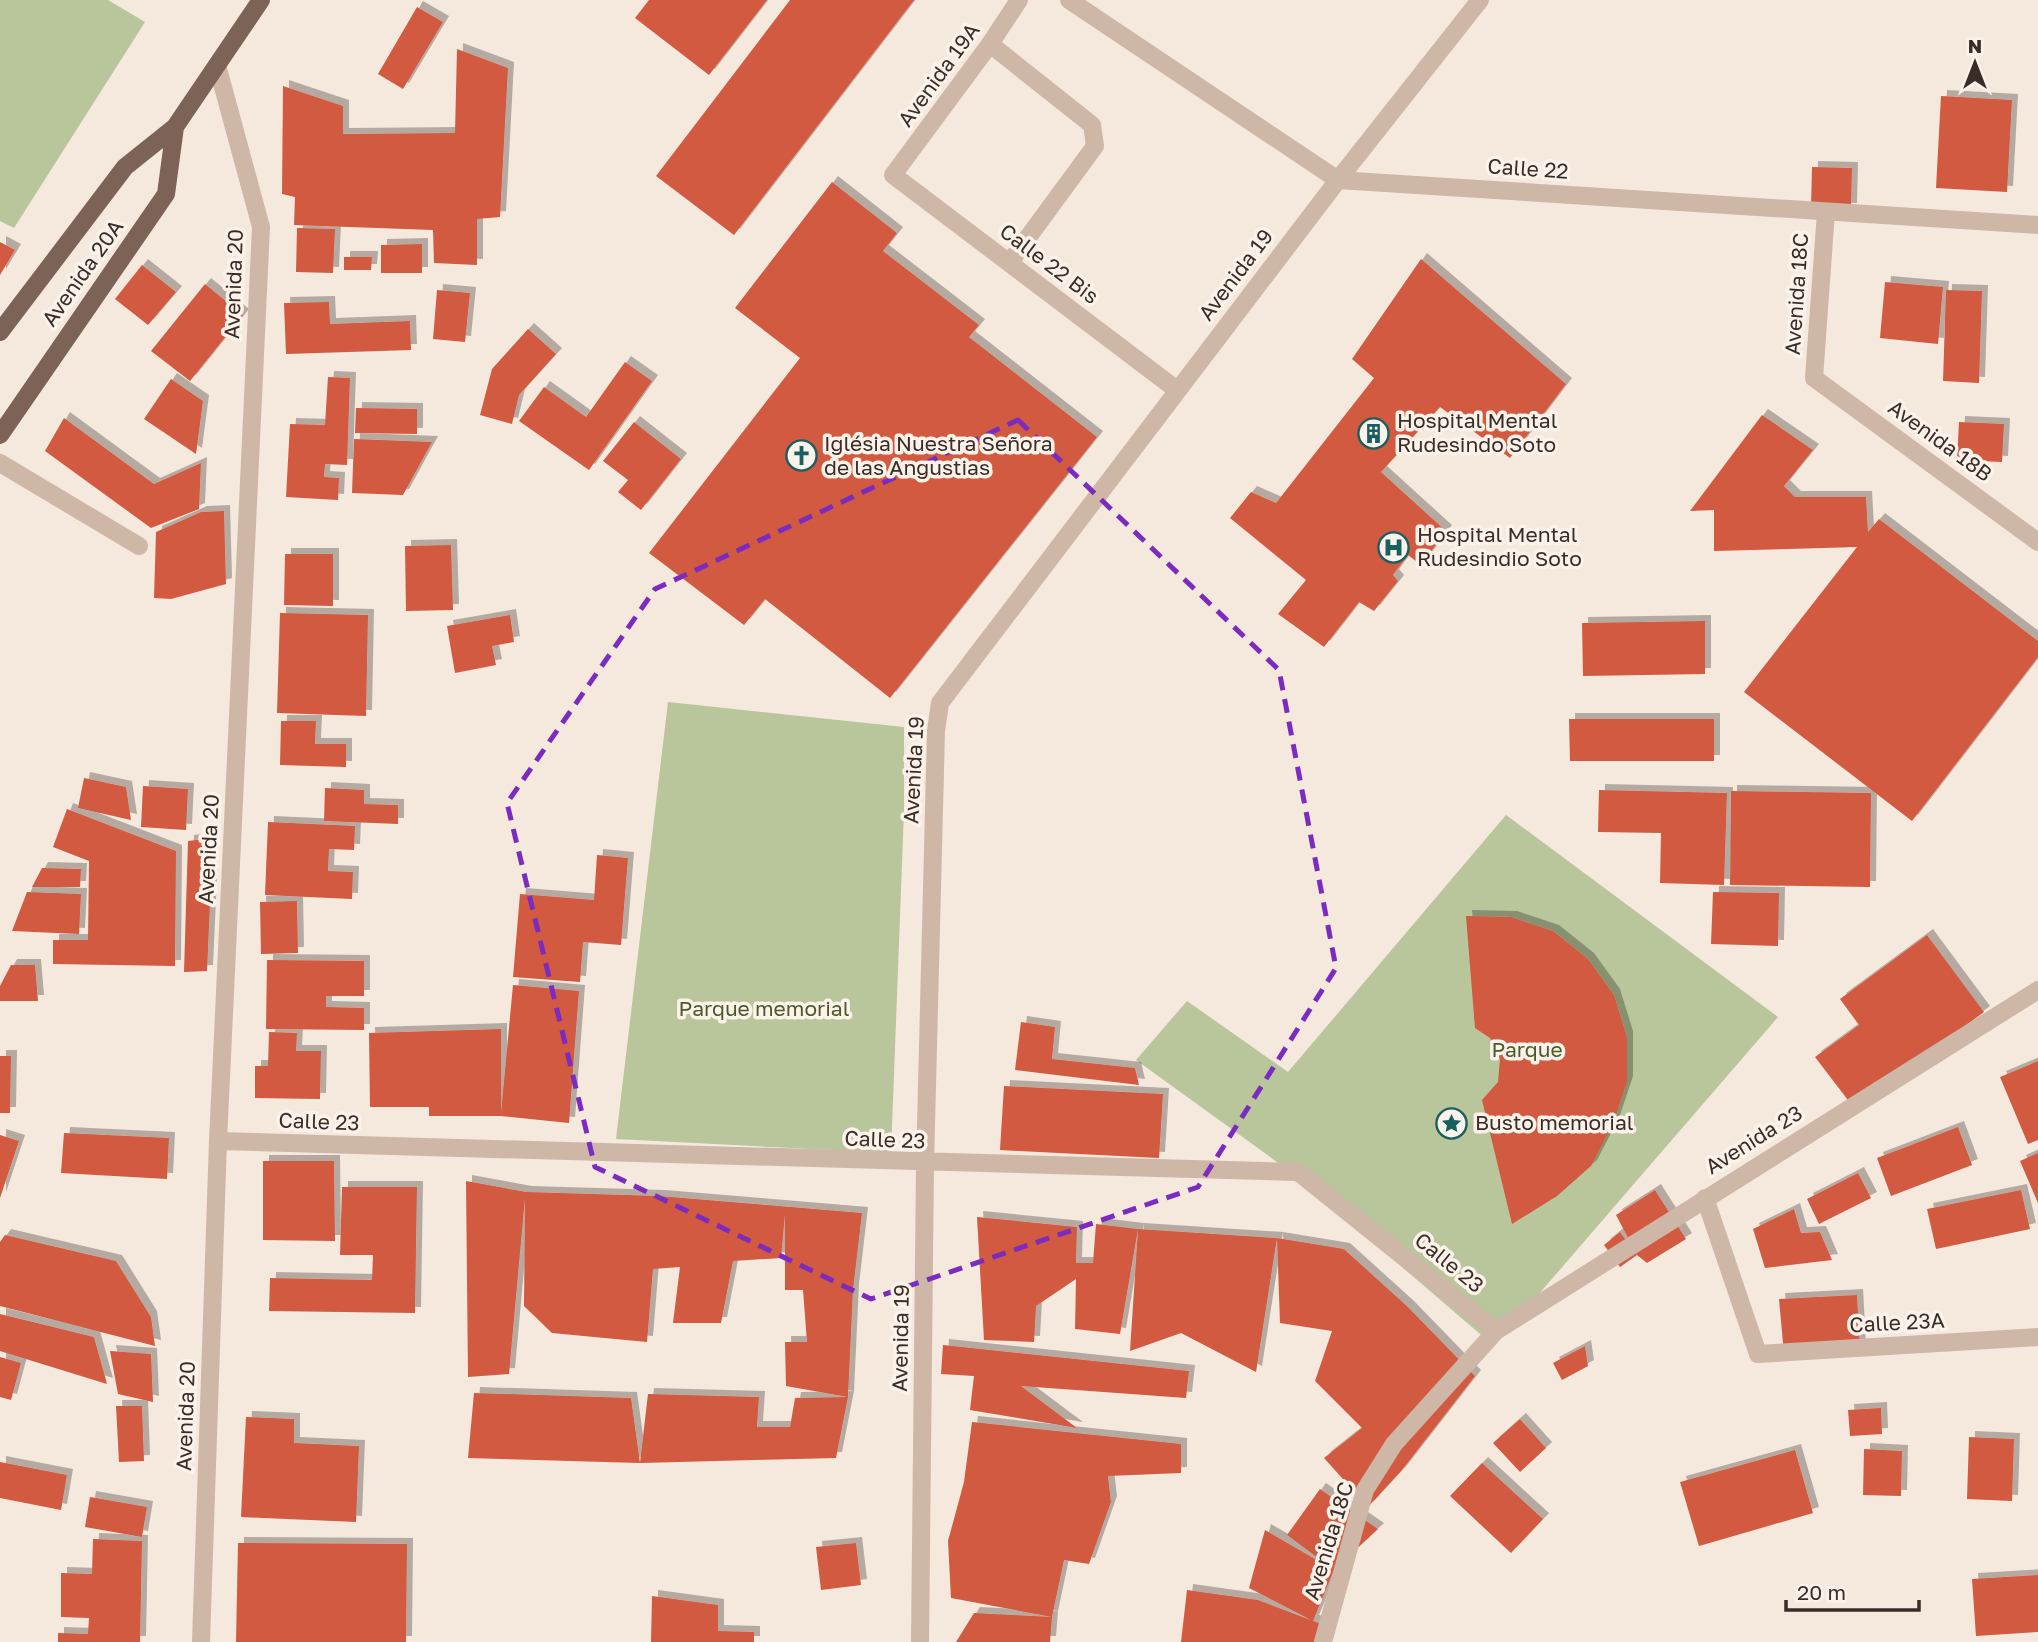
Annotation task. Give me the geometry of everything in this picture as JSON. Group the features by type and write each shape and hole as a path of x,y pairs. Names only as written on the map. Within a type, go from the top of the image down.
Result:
{"main road":[{"name":"Avenida 20A","path":"0,332 125,167 175,127 261,0"},
{"name":"Avenida 20A","path":"0,435 166,194 175,127"}],"street":[{"name":"Avenida 19A","path":"893,175 990,44 1019,0"},
{"path":"1069,0 1338,180"},
{"name":"Avenida 19","path":"920,1642 925,1164 936,731 940,703 1338,180 1480,0"},
{"path":"990,44 1092,125 1095,146 1010,262"},
{"name":"Avenida 20","path":"201,1642 218,1142 261,227 217,65"},
{"name":"Calle 22 Bis","path":"893,175 1177,390"},
{"name":"Calle 22","path":"1338,180 2038,225"},
{"name":"Avenida 18C","path":"1814,378 1826,212"},
{"name":"Avenida 18B","path":"1814,378 2038,542"},
{"path":"0,463 139,546"},
{"name":"Avenida 23","path":"1496,1331 2038,990"},
{"name":"Calle 23","path":"218,1142 925,1164 1298,1172 1496,1331"},
{"name":"Calle 23A","path":"1706,1198 1758,1354 2038,1337"},
{"name":"Avenida 18C","path":"1323,1642 1365,1490 1394,1444 1496,1331"}],"highlighted area":[{"path":"1018,420 1279,670 1336,968 1198,1187 871,1299 595,1167 507,803 655,589"}],"green space":[{"path":"0,0 108,0 145,22 14,228 0,221"},
{"name":"Parque memorial","path":"668,702 904,727 904,811 891,1153 616,1139"},
{"name":"Parque","path":"1506,815 1778,1017 1494,1346 1295,1175 1136,1060 1187,1001 1288,1072"}],"building":[{"path":"649,0 767,0 709,75 635,18"},
{"path":"790,0 914,0 734,235 656,176"},
{"path":"417,7 443,22 403,89 378,74"},
{"path":"457,49 508,68 500,217 477,219 477,265 434,263 433,230 294,225 295,197 282,194 283,86 343,106 343,134 455,133"},
{"path":"1941,96 2012,100 2007,192 1936,188"},
{"path":"1812,167 1852,168 1851,209 1811,208"},
{"path":"832,182 897,233 883,251 979,325 969,337 1097,437 890,698 765,599 744,625 649,553 800,358 735,308"},
{"path":"297,228 335,229 333,273 296,272"},
{"path":"0,242 15,250 0,275"},
{"path":"422,244 422,273 381,273 381,245"},
{"path":"344,257 372,257 371,270 344,270"},
{"name":"Hospital Mental Rudesindo Soto","path":"1421,259 1566,384 1510,458 1440,407 1381,472 1446,531 1421,565 1408,555 1393,575 1398,581 1374,611 1359,602 1324,647 1278,614 1306,580 1230,518 1251,492 1276,503 1374,378 1352,359"},
{"path":"142,265 176,292 148,325 115,299"},
{"path":"1885,282 1943,287 1938,344 1880,338"},
{"path":"205,284 243,315 190,381 151,351"},
{"path":"437,290 470,293 465,342 433,339"},
{"path":"1946,290 1982,291 1979,383 1943,381"},
{"path":"329,302 330,324 410,321 411,350 286,354 284,303"},
{"path":"528,329 556,354 519,395 512,424 480,415 492,369"},
{"path":"625,362 652,381 589,470 519,421 544,387 586,417"},
{"path":"328,377 350,378 347,465 325,464 324,477 339,478 338,500 286,497 290,424 325,425"},
{"path":"171,379 203,401 196,454 144,419"},
{"path":"356,408 417,409 417,434 355,433"},
{"path":"1762,415 1813,450 1784,486 1795,497 1866,497 1868,532 1879,519 2038,641 2038,657 1912,821 1744,692 1857,547 1714,551 1714,510 1690,511"},
{"path":"64,418 154,484 201,463 199,509 151,528 45,451"},
{"path":"634,422 681,459 641,510 618,492 628,480 603,461"},
{"path":"1959,422 2004,424 2002,462 1957,460"},
{"path":"354,439 432,442 403,495 352,493"},
{"path":"224,511 226,584 171,599 154,598 156,532 201,512"},
{"path":"451,545 453,610 406,611 405,546"},
{"path":"285,554 333,554 333,606 284,605"},
{"path":"280,613 368,615 366,716 277,713"},
{"path":"510,615 514,642 492,646 496,665 455,673 447,626"},
{"path":"1705,621 1705,674 1583,676 1582,623"},
{"path":"1569,719 1714,719 1714,761 1570,761"},
{"path":"281,721 316,721 315,744 346,744 346,767 280,765"},
{"path":"84,778 126,787 131,820 78,808"},
{"path":"143,786 188,789 186,830 141,827"},
{"path":"325,788 364,790 364,804 398,805 398,824 324,821"},
{"path":"1599,790 1727,793 1724,885 1660,883 1661,833 1598,832"},
{"path":"1731,791 1871,793 1870,887 1730,885"},
{"path":"67,809 176,851 175,966 53,964 53,940 88,940 89,861 53,847"},
{"path":"268,822 355,826 354,850 329,849 328,871 353,872 352,899 265,895"},
{"path":"213,838 207,971 184,972 188,841"},
{"path":"597,855 628,858 621,945 583,942 580,982 513,977 520,894 594,900"},
{"path":"42,868 81,869 80,887 32,887"},
{"path":"27,892 81,894 79,934 12,931"},
{"path":"1713,892 1779,893 1778,946 1711,944"},
{"path":"297,901 298,953 261,954 260,902"},
{"path":"1466,916 1511,917 1553,931 1588,959 1614,995 1627,1037 1627,1082 1613,1124 1591,1166 1557,1196 1512,1224 1482,1100 1498,1082 1500,1059 1490,1038 1475,1028"},
{"path":"1927,935 1984,1012 1854,1108 1815,1057 1859,1025 1840,999"},
{"path":"267,960 364,961 364,996 326,996 326,1007 364,1008 364,1030 266,1029"},
{"path":"11,965 35,965 38,1001 0,1001 0,986"},
{"path":"513,985 579,991 569,1123 501,1116 429,1116 429,1107 370,1107 369,1033 501,1029 501,1113"},
{"path":"1021,1022 1055,1027 1052,1059 1135,1068 1139,1085 1015,1070"},
{"path":"269,1032 297,1033 296,1051 321,1051 320,1099 255,1098 255,1066 268,1066"},
{"path":"0,1056 11,1056 10,1113 0,1113"},
{"path":"2038,1061 2038,1140 2028,1144 2000,1077"},
{"path":"1004,1086 1163,1094 1159,1158 1000,1150"},
{"path":"1958,1127 1972,1165 1891,1196 1877,1158"},
{"path":"64,1133 169,1138 167,1179 61,1173"},
{"path":"0,1135 19,1141 0,1198"},
{"path":"2038,1153 2038,1203 2020,1161"},
{"path":"263,1161 334,1161 335,1241 263,1240"},
{"path":"1858,1173 1871,1198 1819,1224 1807,1199"},
{"path":"466,1181 526,1192 659,1196 862,1213 853,1290 848,1397 786,1386 785,1342 807,1342 803,1290 785,1290 785,1214 781,1258 733,1261 721,1323 673,1323 680,1267 653,1269 647,1342 552,1333 524,1306 525,1198 509,1374 468,1377"},
{"path":"342,1187 417,1187 415,1313 269,1311 270,1278 372,1280 373,1255 340,1255"},
{"path":"1655,1190 1686,1239 1647,1263 1637,1255 1616,1215"},
{"path":"2021,1190 2030,1229 1936,1249 1927,1209"},
{"path":"1794,1209 1801,1233 1820,1232 1832,1260 1765,1268 1753,1229"},
{"path":"977,1217 1077,1227 1076,1263 1093,1263 1096,1224 1138,1229 1120,1334 1075,1329 1076,1279 1036,1306 1034,1342 984,1340"},
{"path":"1138,1229 1277,1238 1256,1372 1181,1333 1130,1351"},
{"path":"1620,1232 1637,1255 1620,1267 1604,1245"},
{"path":"5,1235 116,1261 151,1317 155,1346 0,1306 0,1242"},
{"path":"1277,1238 1344,1249 1408,1307 1475,1376 1402,1470 1368,1507 1324,1458 1362,1428 1315,1381 1332,1331 1280,1323"},
{"path":"1857,1295 1860,1350 1784,1354 1779,1299"},
{"path":"0,1314 94,1337 107,1384 0,1351"},
{"path":"943,1345 1189,1371 1186,1398 1021,1386 1077,1428 970,1410 974,1376 941,1374"},
{"path":"1585,1346 1588,1366 1562,1380 1553,1363"},
{"path":"110,1351 151,1354 153,1402 118,1394"},
{"path":"0,1357 21,1363 11,1400 0,1397"},
{"path":"474,1393 631,1398 640,1463 468,1458"},
{"path":"648,1394 759,1397 757,1427 790,1427 795,1398 848,1397 836,1458 640,1463"},
{"path":"116,1406 142,1406 144,1461 119,1462"},
{"path":"1881,1408 1882,1434 1850,1436 1848,1410"},
{"path":"246,1417 294,1419 294,1443 359,1446 356,1522 241,1517"},
{"path":"1520,1419 1546,1448 1520,1472 1493,1443"},
{"path":"972,1422 1181,1444 1181,1473 1108,1476 1111,1502 1089,1564 1064,1560 1052,1617 951,1598 948,1541 964,1482"},
{"path":"1969,1437 2014,1439 2012,1501 1967,1499"},
{"path":"1864,1449 1902,1451 1901,1496 1863,1495"},
{"path":"1795,1450 1813,1513 1699,1546 1680,1482"},
{"path":"0,1462 67,1475 61,1510 0,1498"},
{"path":"1482,1463 1543,1519 1511,1553 1450,1496"},
{"path":"1320,1489 1378,1529 1334,1570 1287,1535"},
{"path":"90,1497 147,1507 142,1537 85,1527"},
{"path":"1265,1530 1334,1570 1313,1621 1249,1588"},
{"path":"93,1539 142,1541 140,1642 58,1642 58,1633 88,1634 89,1618 61,1617 61,1573 92,1574"},
{"path":"238,1543 407,1544 406,1642 236,1642"},
{"path":"856,1543 861,1585 821,1590 816,1547"},
{"path":"2038,1575 2038,1632 1976,1636 1972,1579"},
{"path":"1187,1590 1258,1600 1324,1625 1317,1642 1181,1642"},
{"path":"652,1596 718,1605 718,1631 754,1632 754,1642 651,1642"},
{"path":"974,1613 1052,1617 1050,1642 956,1642"}],"place":[{"name":"Hospital Mental Rudesindo Soto","path":"1374,433"},
{"name":"Iglésia Nuestra Señora de las Angustias","path":"801,456"},
{"name":"Hospital Mental Rudesindio Soto","path":"1394,547"},
{"name":"Busto memorial","path":"1452,1123"}]}
